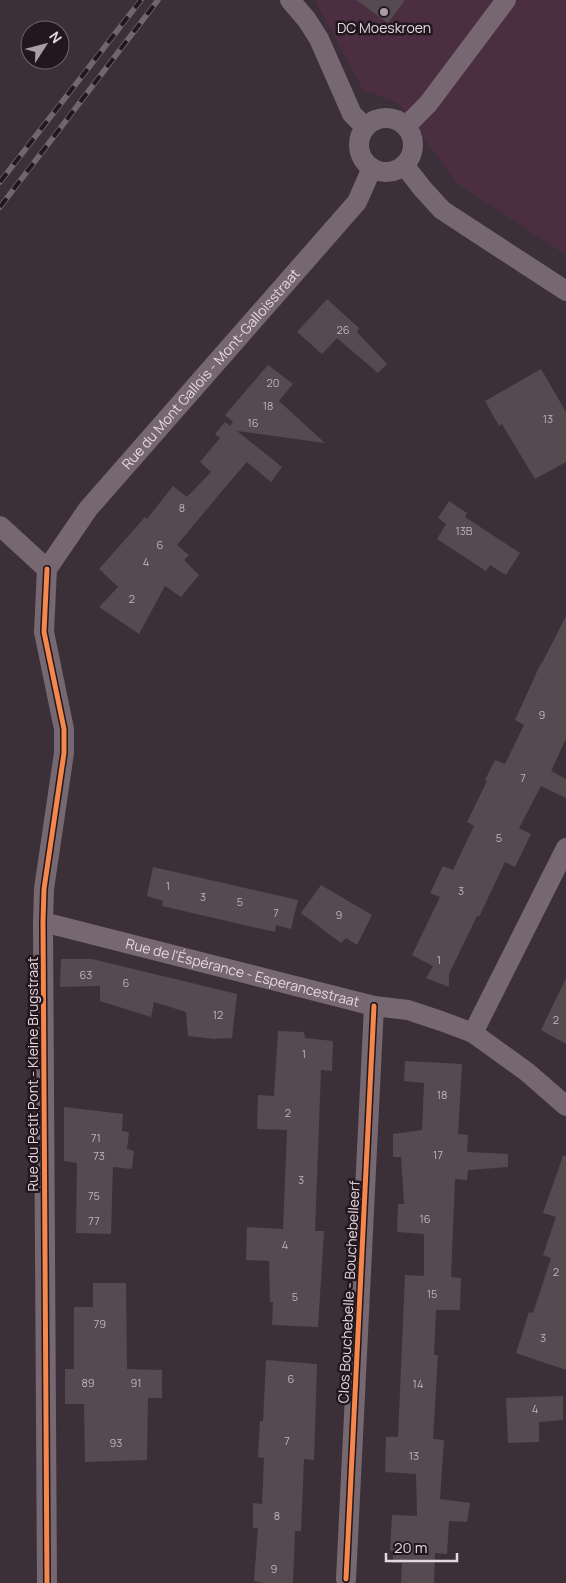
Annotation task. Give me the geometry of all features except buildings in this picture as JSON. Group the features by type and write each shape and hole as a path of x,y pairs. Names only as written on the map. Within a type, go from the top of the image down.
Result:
{"street":[{"path":"290,0 307,20 319,39 352,114 365,127"},
{"path":"406,126 428,104 506,0"},
{"path":"385,118 393,119 406,126 411,134 413,151 404,165 397,170 388,172 372,168 365,162 359,145 360,136 365,127 371,122 385,118"},
{"path":"404,165 442,210 566,291"},
{"name":"Rue du Mont Gallois - Mont-Galloisstraat","path":"47,569 88,509 357,202 372,168"},
{"path":"0,526 47,569"},
{"name":"Rue du Petit Pont - Kleine Brugstraat","path":"47,569 44,632 64,729 64,753 44,889 43,922 47,1583"},
{"path":"473,1033 566,848"},
{"name":"Rue de l'Éspérance - Esperancestraat","path":"43,922 374,1006 408,1010 441,1020 473,1033 527,1072 566,1106"},
{"name":"Clos Bouchebelle - Bouchebelleerf","path":"346,1579 374,1006"}],"shaded area":[{"path":"315,0 566,0 566,255 457,183 398,103 363,90"}],"railway":[{"path":"0,182 141,0"},
{"path":"0,207 158,0"}],"cycle path":[{"path":"47,569 44,632 64,729 64,753 44,889 43,922 47,1583"},
{"path":"346,1579 374,1006"}],"place":[{"name":"DC Moeskroen","path":"384,12"}]}
